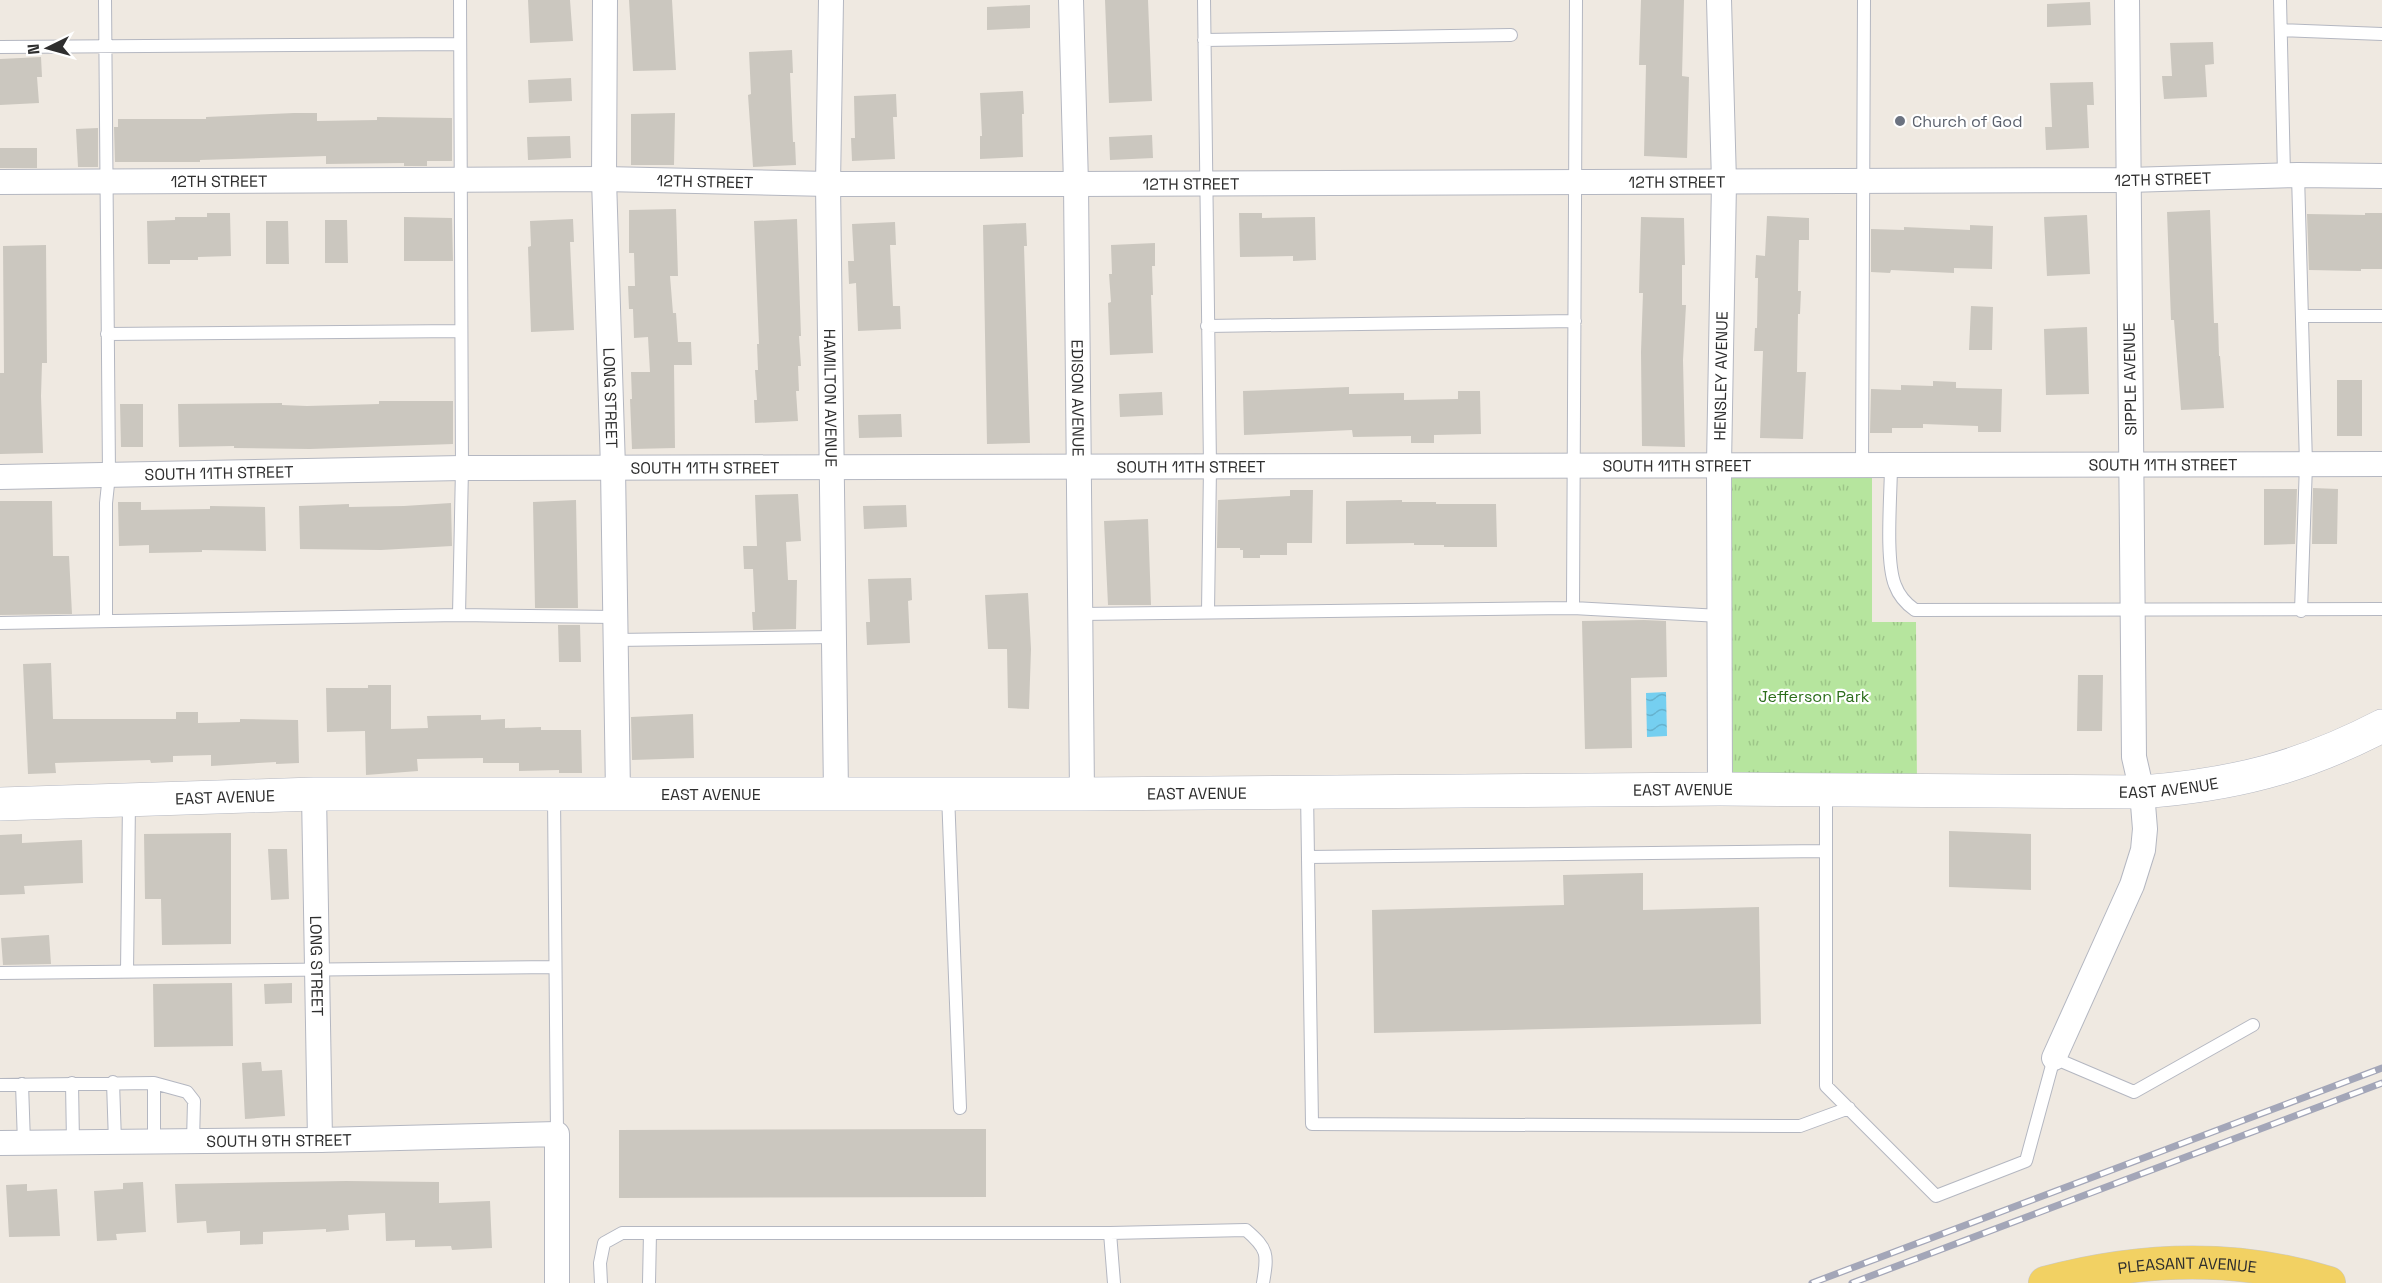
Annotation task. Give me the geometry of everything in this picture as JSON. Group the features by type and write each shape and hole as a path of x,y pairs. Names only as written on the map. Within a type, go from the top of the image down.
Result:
{"main road":[{"name":"PLEASANT AVENUE","path":"2045,1283 2088,1272 2136,1264 2189,1263 2257,1267 2308,1276 2329,1283"}],"street":[{"name":"LONG STREET","path":"605,0 604,179 613,468 618,794"},
{"name":"HAMILTON AVENUE","path":"831,0 828,184 836,794"},
{"name":"EDISON AVENUE","path":"1071,0 1076,184 1082,794"},
{"name":"HENSLEY AVENUE","path":"1719,0 1724,182 1719,465 1720,789"},
{"name":"SIPPLE AVENUE","path":"2054,1058 2132,885 2142,850 2145,829 2142,792 2134,757 2127,0"},
{"name":"12TH STREET","path":"0,182 604,179 828,184 1205,184 1864,182 2128,180 2291,175 2382,176"},
{"name":"SOUTH 11TH STREET","path":"0,477 462,468 2382,464"},
{"name":"EAST AVENUE","path":"0,804 314,794 1082,794 1720,789 2142,792 2196,788 2262,774 2323,754 2382,726"},
{"name":"LONG STREET","path":"314,794 320,1140"},
{"name":"SOUTH 9TH STREET","path":"12,1143 320,1140 557,1134"},
{"path":"557,1134 557,1283"}],"lane":[{"path":"105,0 109,475 106,503 106,621"},
{"path":"459,615 462,468 460,0"},
{"path":"1204,0 1210,467 1208,612"},
{"path":"1573,608 1576,0"},
{"path":"1862,465 1864,0"},
{"path":"2280,0 2302,316 2306,464 2301,610"},
{"path":"2281,30 2382,34"},
{"path":"1204,40 1511,35"},
{"path":"0,47 460,44"},
{"path":"2302,316 2382,316"},
{"path":"1208,327 1575,321"},
{"path":"107,334 461,331"},
{"path":"1891,465 1891,560 1894,583 1903,601 1915,610 2382,609"},
{"path":"1080,614 1573,608 1720,616"},
{"path":"0,623 459,615 615,628 834,638"},
{"path":"1826,790 1827,1086 1936,1196 2026,1161 2054,1058 2134,1092 2253,1024"},
{"path":"1307,792 1312,1124 1800,1126 1849,1108"},
{"path":"554,794 557,1134"},
{"path":"948,794 960,1108"},
{"path":"127,972 129,800"},
{"path":"1308,857 1826,851"},
{"path":"0,973 555,967"},
{"path":"113,1082 115,1142"},
{"path":"72,1083 74,1143"},
{"path":"154,1083 154,1142"},
{"path":"0,1085 154,1083 187,1092 194,1101 193,1142"},
{"path":"12,1143 22,1084"},
{"path":"601,1283 600,1263 604,1243 622,1233 1110,1233 1246,1230 1262,1243 1267,1262 1263,1283"},
{"path":"649,1283 650,1233"},
{"path":"1110,1233 1114,1283"}],"green space":[{"name":"Jefferson Park","path":"1719,465 1872,465 1872,622 1916,622 1917,791 1720,789"}],"water":[{"path":"1666,692 1667,736 1647,737 1646,693"}],"building":[{"path":"528,0 570,0 573,41 530,43"},
{"path":"629,0 672,0 676,70 633,71"},
{"path":"1105,0 1148,0 1152,101 1109,103"},
{"path":"1641,0 1684,0 1682,76 1689,77 1687,158 1644,156 1646,65 1639,65"},
{"path":"2090,2 2091,25 2047,27 2047,4"},
{"path":"1030,5 1030,28 987,30 987,7"},
{"path":"2213,42 2214,64 2205,65 2207,97 2164,99 2162,76 2172,76 2170,43"},
{"path":"792,50 793,73 790,73 796,165 753,167 748,95 751,94 749,52"},
{"path":"41,57 42,77 37,77 39,103 0,105 0,59"},
{"path":"571,78 572,101 529,103 528,80"},
{"path":"2093,82 2094,105 2087,105 2089,148 2046,150 2045,127 2052,127 2050,83"},
{"path":"1023,91 1023,157 980,159 980,136 982,136 980,93"},
{"path":"896,94 897,117 893,117 895,159 852,161 851,138 855,138 854,96"},
{"path":"317,113 317,121 377,120 377,117 452,118 452,161 427,161 427,166 404,166 404,163 326,164 326,156 200,160 200,162 115,162 114,127 118,127 118,119 206,119 206,117"},
{"path":"675,113 674,165 631,165 631,114"},
{"path":"98,128 98,167 78,167 76,129"},
{"path":"1152,135 1153,158 1110,160 1109,137"},
{"path":"570,136 571,158 528,160 527,137"},
{"path":"0,148 37,148 37,168 0,168"},
{"path":"676,209 678,276 670,276 673,313 676,313 678,342 691,342 692,365 674,365 675,448 632,449 631,372 650,372 648,337 634,338 633,309 629,309 628,286 635,286 634,253 629,253 629,210"},
{"path":"2210,210 2214,323 2218,323 2224,408 2181,410 2174,320 2171,320 2167,212"},
{"path":"207,213 230,213 231,256 198,257 198,260 170,260 170,264 148,264 147,221 175,220 175,217 207,217"},
{"path":"1239,213 1262,213 1262,218 1315,217 1316,260 1293,261 1293,256 1240,257"},
{"path":"2365,213 2382,213 2382,269 2309,270 2307,214 2365,215"},
{"path":"2087,215 2090,274 2047,276 2044,217"},
{"path":"1767,216 1809,218 1809,240 1799,240 1798,291 1801,291 1800,314 1798,314 1797,372 1806,372 1803,439 1760,438 1763,351 1754,351 1758,278 1755,278 1756,255 1765,256"},
{"path":"404,217 452,218 453,261 404,261"},
{"path":"1641,217 1684,218 1685,265 1682,265 1682,305 1686,305 1683,360 1685,447 1642,446 1643,293 1639,293"},
{"path":"573,219 574,242 570,242 574,330 531,332 528,247 531,246 530,221"},
{"path":"797,219 801,336 799,336 801,366 798,366 799,391 796,391 798,421 755,423 754,400 757,400 755,370 758,370 757,344 759,344 754,221"},
{"path":"325,220 347,220 348,263 325,263"},
{"path":"266,221 288,221 289,264 266,264"},
{"path":"895,222 896,245 890,245 893,306 900,306 901,329 858,331 856,283 849,284 848,261 854,261 852,224"},
{"path":"1026,223 1027,246 1024,246 1030,443 987,444 983,225"},
{"path":"1970,225 1993,226 1992,269 1954,268 1954,273 1891,270 1890,273 1871,272 1871,229 1904,230 1904,227 1970,230"},
{"path":"1155,243 1155,266 1152,266 1153,295 1151,295 1153,353 1110,355 1108,303 1111,302 1109,274 1112,274 1111,245"},
{"path":"46,245 47,363 42,363 41,396 43,453 0,454 0,373 4,373 3,246"},
{"path":"1971,306 1993,307 1992,350 1969,350"},
{"path":"2087,327 2089,394 2046,395 2044,329"},
{"path":"2337,380 2362,380 2362,436 2337,436"},
{"path":"1933,381 1956,382 1956,388 2002,389 2001,432 1978,432 1978,426 1923,424 1923,428 1892,428 1892,433 1870,433 1871,389 1901,390 1901,385 1933,386"},
{"path":"1349,387 1349,394 1404,393 1404,400 1458,399 1458,391 1480,391 1481,434 1434,435 1434,443 1411,443 1411,436 1353,437 1352,430 1244,435 1243,391"},
{"path":"1162,392 1163,415 1120,417 1119,394"},
{"path":"379,401 453,401 453,444 310,449 234,448 234,446 179,447 178,404 282,403 282,405 307,406 379,404"},
{"path":"120,404 143,404 143,447 121,447"},
{"path":"901,414 902,437 859,438 858,415"},
{"path":"2313,488 2338,489 2337,544 2312,544"},
{"path":"2264,489 2297,489 2295,544 2264,545"},
{"path":"1290,490 1313,490 1312,543 1287,543 1287,555 1260,555 1260,558 1243,558 1243,550 1240,548 1217,548 1218,500 1290,496"},
{"path":"798,494 801,541 786,542 788,580 797,580 796,629 753,630 752,612 755,612 753,569 744,569 743,546 757,546 755,495"},
{"path":"576,500 578,608 535,608 533,502"},
{"path":"1402,500 1402,502 1436,502 1436,504 1496,504 1497,547 1444,547 1444,545 1414,545 1414,543 1346,544 1346,501"},
{"path":"0,501 52,501 53,556 69,556 72,614 0,615"},
{"path":"118,502 141,502 141,510 210,509 210,506 265,507 266,551 202,550 202,552 149,553 149,545 119,546"},
{"path":"451,503 452,546 381,550 300,549 299,506 349,504 349,507 404,506"},
{"path":"906,505 907,527 864,529 863,506"},
{"path":"1148,519 1151,605 1108,605 1104,521"},
{"path":"911,578 912,600 908,601 910,643 867,645 866,622 870,622 868,579"},
{"path":"1028,593 1031,649 1029,709 1008,708 1007,649 988,649 985,595"},
{"path":"1582,621 1666,621 1667,677 1631,678 1632,748 1585,749"},
{"path":"558,625 580,625 581,662 559,662"},
{"path":"51,663 53,719 176,719 176,712 198,712 198,723 240,722 240,719 298,720 299,763 211,766 211,755 173,756 173,762 151,763 150,760 55,763 56,773 28,774 23,664"},
{"path":"2078,675 2103,675 2102,731 2077,731"},
{"path":"368,685 391,685 391,729 428,728 427,716 481,715 481,720 505,719 505,728 541,727 541,730 581,730 582,773 559,773 559,770 519,771 519,763 483,763 483,758 417,759 418,771 366,775 365,731 327,732 326,688 368,688"},
{"path":"693,714 694,758 632,760 631,717"},
{"path":"1949,831 2031,834 2031,890 1949,887"},
{"path":"231,833 231,944 162,945 161,899 145,899 144,834"},
{"path":"22,834 22,843 82,840 83,883 24,886 25,894 0,895 0,835"},
{"path":"268,849 287,849 289,899 271,900"},
{"path":"1643,873 1643,910 1759,907 1761,1024 1374,1033 1372,910 1564,905 1563,875"},
{"path":"49,935 51,964 3,965 1,938"},
{"path":"232,983 233,1046 154,1047 153,984"},
{"path":"292,983 292,1003 265,1004 264,984"},
{"path":"261,1062 262,1071 282,1070 285,1116 245,1119 242,1063"},
{"path":"986,1129 986,1197 619,1198 619,1130"},
{"path":"143,1182 146,1232 116,1234 117,1240 97,1241 94,1191 123,1189 123,1183"},
{"path":"439,1182 439,1203 490,1201 492,1248 452,1250 451,1246 415,1247 415,1240 386,1241 385,1213 348,1215 349,1230 263,1232 263,1244 240,1245 240,1231 207,1233 206,1221 177,1223 175,1184"},
{"path":"27,1184 27,1191 57,1189 60,1236 9,1237 6,1185"}],"railway":[{"path":"1812,1283 2382,1068"},
{"path":"1852,1283 2382,1083"}],"place":[{"name":"Church of God","path":"1900,121"}]}
